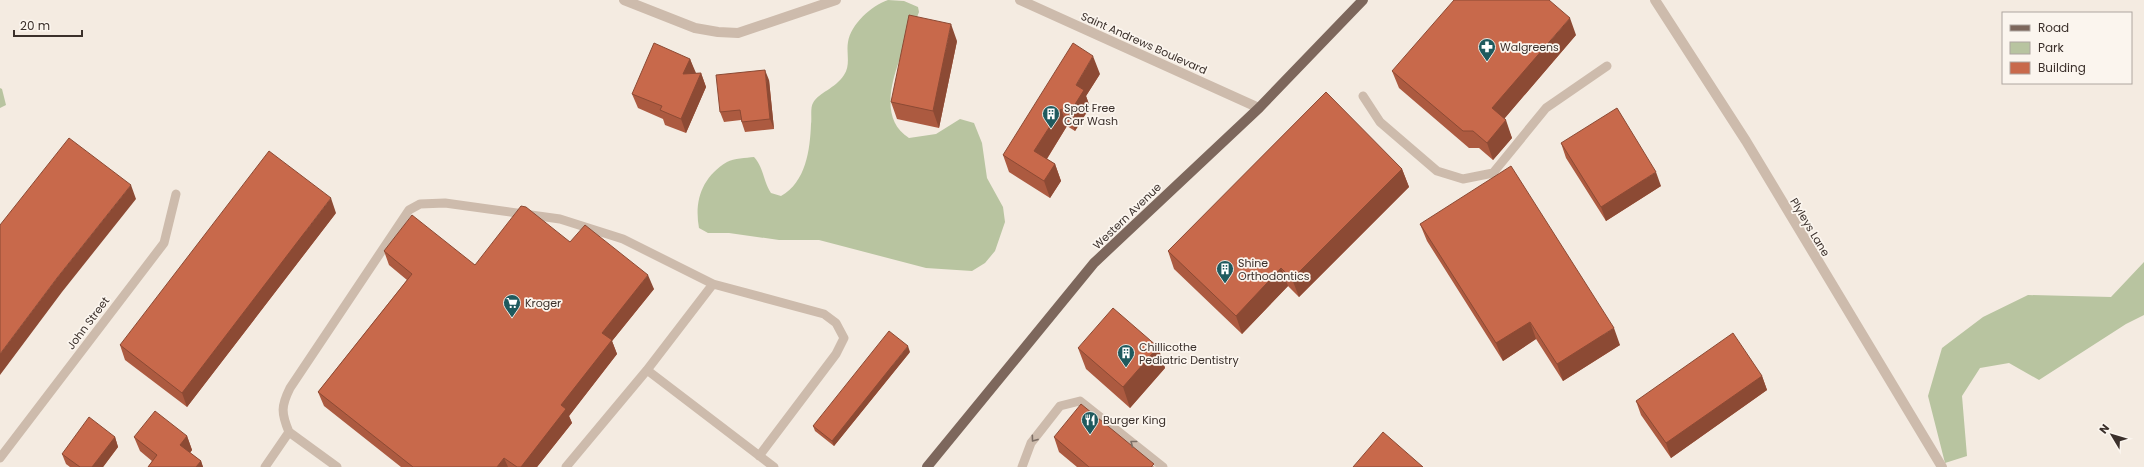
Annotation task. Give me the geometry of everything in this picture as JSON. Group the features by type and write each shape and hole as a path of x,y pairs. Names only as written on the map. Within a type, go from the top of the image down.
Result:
{"main road":[{"name":"Western Avenue","path":"927,467 1094,264 1259,108 1363,0"}],"street":[{"path":"624,0 695,28 718,32 738,33 836,0"},
{"name":"Saint Andrews Boulevard","path":"1020,0 1259,108"},
{"name":"Plyleys Lane","path":"1655,0 1746,141 1942,467"}],"lane":[{"path":"1363,96 1380,122 1437,171 1463,179 1493,173 1546,108 1608,66"},
{"name":"John Street","path":"0,458 164,243 176,194"},
{"path":"337,467 289,432 283,418 283,403 290,388 409,210 420,204 445,203 560,219 623,239 713,284 824,314 836,323 844,338 836,354 759,456"},
{"path":"566,467 647,370 713,284"},
{"path":"647,370 774,467"},
{"path":"1022,467 1031,443 1060,406 1080,401 1163,467"},
{"path":"265,467 289,432"}],"green space":[{"path":"888,0 904,1 918,7 919,12 899,60 894,78 891,96 891,112 897,127 909,138 936,134 960,119 974,123 982,143 987,178 1003,207 1005,222 995,251 985,263 972,271 926,268 819,240 779,240 729,233 708,233 699,228 698,208 702,190 711,175 727,162 754,157 760,166 766,184 771,193 781,196 796,182 801,174 808,155 813,103 819,96 836,84 844,75 848,63 848,42 857,22 869,11"},
{"path":"0,88 2,89 6,105 0,108"},
{"path":"2144,262 2144,315 2126,324 2039,380 2009,363 1980,368 1962,396 1967,456 1945,463 1928,396 1942,348 1983,317 2028,295 2111,297"}],"building":[{"name":"Walgreens","path":"1454,0 1549,0 1570,18 1492,108 1506,120 1487,143 1473,131 1463,131 1392,71"},
{"path":"909,15 951,24 933,111 891,102"},
{"path":"654,43 690,59 683,74 701,73 681,119 660,110 662,106 632,94"},
{"path":"1073,43 1093,56 1076,85 1084,90 1069,114 1061,109 1034,151 1055,164 1044,181 1003,155"},
{"path":"765,70 770,119 742,122 740,110 720,112 716,75"},
{"path":"1326,92 1402,169 1292,279 1281,268 1236,316 1168,251"},
{"path":"1617,108 1656,172 1601,207 1561,143"},
{"path":"69,138 131,185 57,278 0,354 0,225"},
{"path":"269,151 331,198 182,393 120,345"},
{"path":"1511,166 1614,328 1557,364 1530,322 1496,343 1420,224"},
{"name":"Kroger","path":"521,206 526,207 570,242 585,225 648,275 602,333 612,340 561,405 566,409 521,467 517,467 504,458 497,467 413,467 318,392 412,274 384,251 412,215 475,265"},
{"path":"1113,308 1158,347 1123,387 1078,348"},
{"path":"889,331 908,346 832,441 813,426"},
{"path":"1733,333 1762,376 1666,443 1636,401"},
{"name":"Burger King","path":"1081,404 1154,464 1151,467 1089,467 1054,437"},
{"path":"155,411 187,436 180,445 201,461 196,467 148,467 157,455 134,437"},
{"path":"89,417 115,437 92,467 80,467 62,454"},
{"path":"1383,432 1423,467 1353,467"}],"place":[{"name":"Walgreens","path":"1487,62"},
{"name":"Spot Free Car Wash","path":"1051,129"},
{"name":"Shine Orthodontics","path":"1225,284"},
{"name":"Kroger","path":"512,318"},
{"name":"Chillicothe Pediatric Dentistry","path":"1126,368"},
{"name":"Burger King","path":"1090,435"}]}
